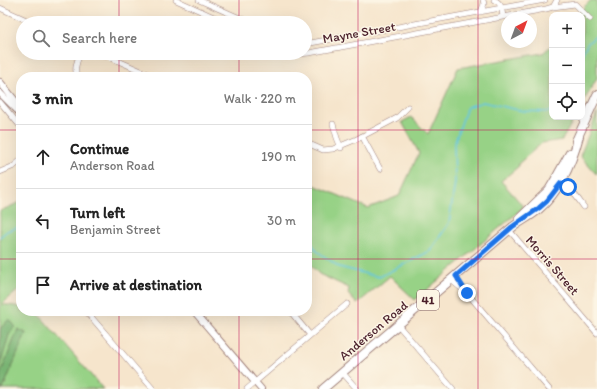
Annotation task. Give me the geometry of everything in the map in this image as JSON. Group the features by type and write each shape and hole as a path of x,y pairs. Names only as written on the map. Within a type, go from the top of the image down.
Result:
{"main road":[{"name":"Anderson Road","path":"323,389 510,229 539,208 551,196 597,95"}],"street":[{"path":"176,0 211,16"},
{"path":"199,0 235,16"},
{"path":"482,12 484,4 483,0"},
{"path":"494,0 500,4 502,12"},
{"name":"Mayne Street","path":"312,43 545,0"},
{"path":"553,7 557,0"},
{"path":"532,2 534,11"},
{"name":"Mayne Street","path":"529,12 575,4 590,19"},
{"path":"0,8 18,16"},
{"name":"Mayne Street","path":"312,52 501,17"},
{"path":"425,21 426,31"},
{"path":"75,72 75,65 77,60"},
{"path":"116,60 144,72"},
{"path":"0,82 16,102"},
{"path":"0,93 16,109"},
{"path":"0,102 16,121"},
{"path":"312,148 327,154 335,152 341,147 397,118 408,107"},
{"path":"333,124 341,147"},
{"path":"360,137 380,169"},
{"path":"312,144 326,150 341,147"},
{"path":"0,172 16,164"},
{"path":"558,182 574,193 584,207"},
{"name":"Morris Street","path":"510,229 597,333"},
{"path":"453,278 549,389"},
{"path":"247,389 346,304"},
{"path":"90,316 153,389"},
{"path":"198,316 260,389"},
{"path":"294,316 310,335"},
{"path":"398,325 453,389"},
{"path":"342,372 357,389"}],"green space":[{"path":"591,0 597,0 597,78 585,99 585,12 579,12"},
{"path":"549,48 549,120 573,120 562,140 542,143 518,164 519,166 501,181 524,207 415,300 390,276 357,304 348,294 349,288 319,274 312,266 312,184 368,208 399,196 419,153 402,122 411,117 428,134 458,68 543,53"},
{"path":"597,113 597,175 580,156"},
{"path":"16,204 16,292 2,304 16,306 16,316 40,316 103,389 0,389 0,211"},
{"path":"9,319 15,326 9,335 0,366 0,329"},
{"path":"18,329 26,333 3,389 0,389 0,375"}],"waterway":[{"path":"585,48 587,44 597,35"},
{"path":"312,244 317,251 339,267 379,277 430,251 449,223 455,182 454,144 467,107 483,102 523,111 549,112"},
{"path":"0,237 7,231 16,228"}],"route":[{"path":"467,293 456,276 512,227 526,219 547,201 561,183 568,187"}]}
